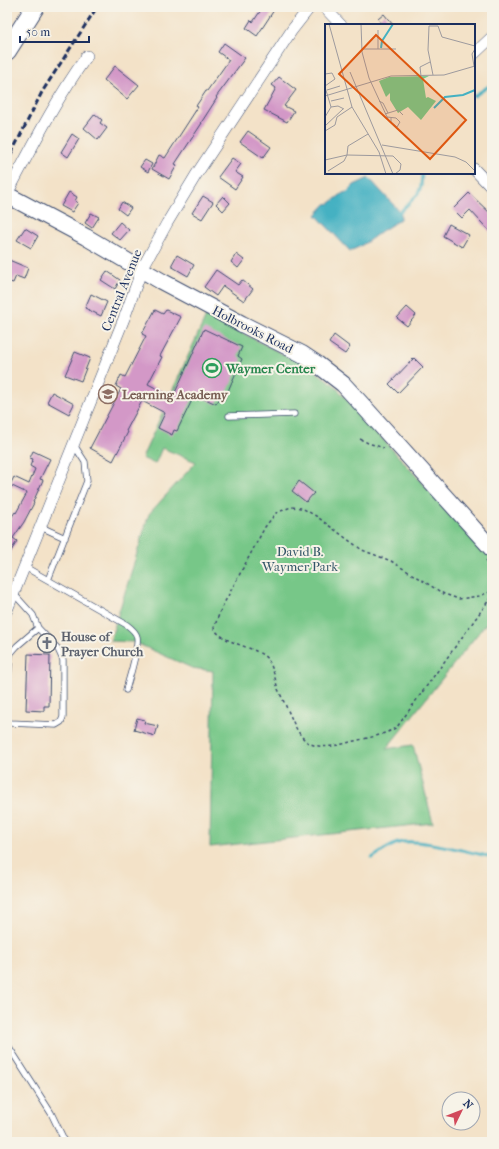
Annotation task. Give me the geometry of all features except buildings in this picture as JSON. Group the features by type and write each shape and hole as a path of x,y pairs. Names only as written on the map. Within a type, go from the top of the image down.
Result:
{"main road":[{"path":"7,52 35,7"}],"street":[{"name":"Central Avenue","path":"7,610 125,316 142,269 167,223 196,175 292,30 310,7"},
{"path":"324,7 340,24"},
{"path":"475,53 492,37"},
{"path":"7,195 32,146 71,78 87,56"},
{"path":"475,170 492,188"},
{"name":"Holbrooks Road","path":"7,195 86,237 162,281 302,354 334,377 365,408 492,548"}],"lane":[{"path":"229,416 294,414"},
{"path":"48,580 87,481 85,462 73,445"},
{"path":"41,527 65,538"},
{"path":"25,566 127,625 133,630 137,637 136,649 126,690"},
{"path":"7,720 10,723 56,725 61,722 63,717 63,660 58,649 38,628 33,615 14,594"},
{"path":"7,694 10,654 38,628"},
{"path":"7,1044 51,1113 65,1142"}],"path":[{"path":"290,507 302,508 316,516 362,550 391,561 444,594 459,599 479,596 491,590 492,596 397,727 389,732 336,746 317,746 306,741 297,730 278,689 274,672 268,660 261,654 223,637 214,628 221,610 265,527 276,513 290,507"}],"green space":[{"name":"David B. Waymer Park","path":"207,314 286,356 297,358 333,384 492,559 492,616 386,749 413,745 433,823 210,847 213,671 192,668 134,642 110,641 149,514 196,462 162,448 155,464 142,458"}],"water":[{"path":"369,178 400,212 401,218 357,248 350,251 316,215 326,204 347,192 354,185"}],"waterway":[{"path":"475,95 492,84"},
{"path":"398,212 400,212 418,194 421,186 422,174"},
{"path":"372,858 395,844 407,842 444,846 492,857"}],"railway":[{"path":"7,162 42,92 97,7"}],"place":[{"name":"Waymer Center","path":"212,368"},
{"name":"Learning Academy","path":"108,394"},
{"name":"House of Prayer Church","path":"47,643"}]}
